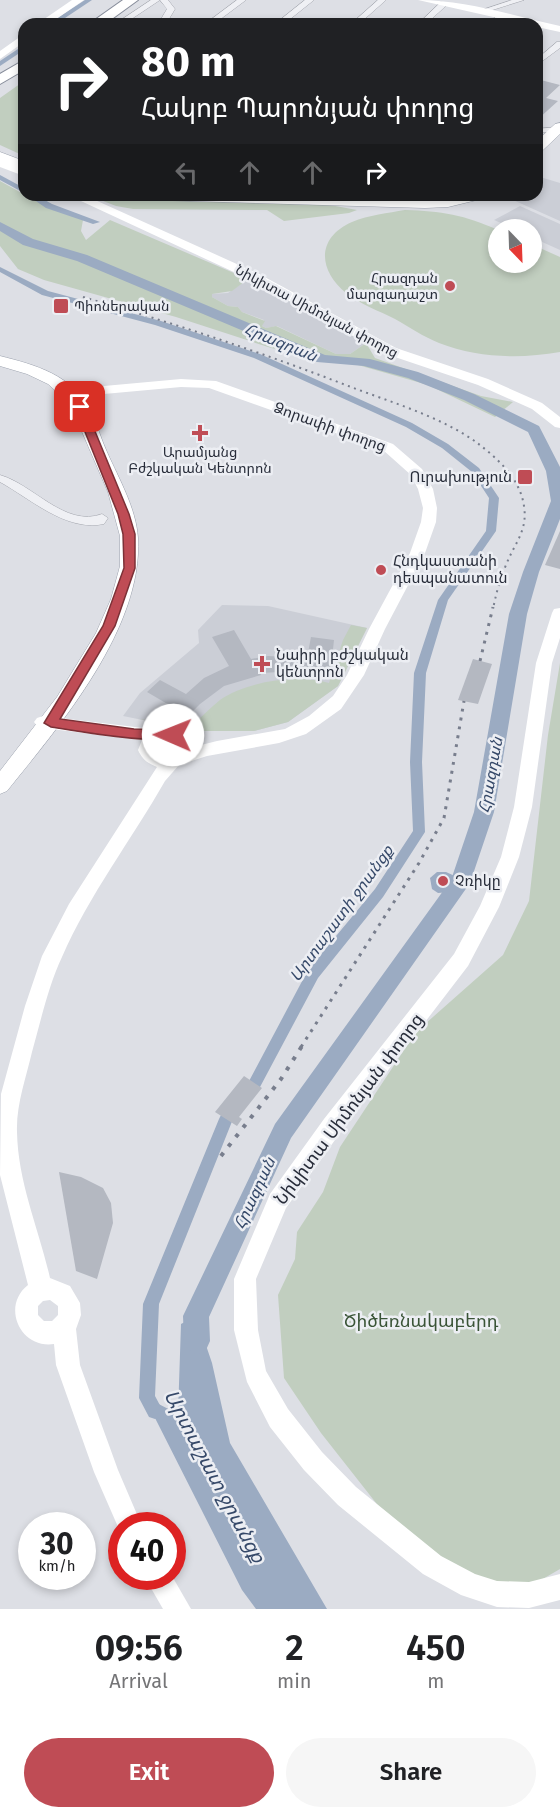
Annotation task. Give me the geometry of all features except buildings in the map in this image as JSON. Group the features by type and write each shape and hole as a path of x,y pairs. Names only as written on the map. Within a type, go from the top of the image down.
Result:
{"highway":[{"path":"95,18 127,0"},
{"path":"104,18 127,0"},
{"path":"0,80 18,68"},
{"path":"0,87 18,76"}],"main road":[{"path":"543,144 558,133"},
{"path":"543,152 558,133"},
{"path":"0,151 18,158"},
{"path":"0,156 18,164"},
{"path":"319,201 417,204 456,201"},
{"path":"0,362 44,375 71,393 112,482 129,534 130,556 129,568 109,626 78,682 0,786"},
{"path":"0,362 46,383 70,407 116,516 122,544 119,582 112,605 84,658 45,724 0,774"}],"street":[{"path":"52,18 80,0"},
{"path":"128,18 156,0"},
{"path":"164,0 171,9 166,18"},
{"path":"217,18 242,0"},
{"path":"287,18 310,0"},
{"path":"362,18 382,0"},
{"path":"423,0 510,18"},
{"path":"483,11 520,0"},
{"path":"429,18 444,4"},
{"path":"543,25 560,29"},
{"path":"0,56 18,42"},
{"path":"543,58 560,44"},
{"path":"543,132 558,133"},
{"path":"0,163 18,170"},
{"name":"Նիկիտա Սիմոնյան փողոց","path":"87,201 255,277 391,351 483,382 537,406 560,424"},
{"name":"Ձորափի փողոց","path":"71,393 181,383 211,384 374,441 407,460 420,476 430,510 426,529 415,557 346,692 308,726 282,736 220,746"},
{"path":"0,478 22,489 52,510 86,521 100,521 102,518"},
{"name":"Նիկիտա Սիմոնյան փողոց","path":"560,613 544,663 523,807 510,857 489,907 461,960 332,1126 278,1201 245,1279 246,1330 255,1374 279,1418 314,1461 347,1496 432,1564 470,1586 497,1594 529,1595 560,1587"},
{"path":"45,724 159,736 173,735 183,741 220,746"},
{"path":"45,724 132,737 163,762"},
{"path":"159,736 152,740 163,762"},
{"path":"41,1292 15,1195 8,1159 6,1130 9,1102 38,993 52,957 67,927 163,762 185,750 183,741"},
{"path":"163,762 220,746"},
{"path":"68,1365 28,1323 26,1311 30,1300 41,1292 53,1289 66,1296 71,1306 64,1326 68,1365 106,1472 123,1512"},
{"path":"38,1331 51,1332 64,1326"},
{"path":"166,1590 178,1609"}],"shaded area":[{"path":"543,178 560,183 560,221 515,201 543,201"},
{"path":"520,206 560,224 560,250 542,242 542,219 496,219"},
{"path":"248,279 366,343 350,354 336,354 277,326 266,328 262,326 264,320 212,297 211,294 228,293"},
{"name":"Նաիրի բժշկական կենտրոն","path":"222,605 268,606 367,628 338,686 288,722 254,731 197,731 123,716 140,693 199,643 198,630"}],"green space":[{"path":"18,85 18,153 0,145 0,98"},
{"path":"0,181 18,191 18,201 36,201 83,220 81,231 86,240 110,220 248,279 232,291 212,294 212,297 265,321 262,326 266,328 276,326 336,354 350,354 366,343 375,358 481,396 513,402 495,417 428,385 358,365 316,360 268,347 176,317 44,280 18,269 0,246"},
{"path":"103,201 330,205 357,210 284,221 267,210 133,209"},
{"name":"Հրազդան մարզադաշտ","path":"405,210 430,211 453,215 488,226 488,273 542,273 542,249 560,257 560,352 530,356 499,356 453,348 428,338 346,293 337,284 326,265 327,245 340,229 352,222 378,214"},
{"path":"351,625 367,628 338,686 288,722 254,731 197,731 139,719 192,726 220,700 244,688 288,679 317,680 329,683 343,640"},
{"name":"Ծիծեռնակաբերդ","path":"560,663 560,1569 522,1591 459,1571 380,1508 321,1433 284,1378 278,1295 295,1259 297,1232 323,1192 340,1147 416,1032 503,955 529,901 548,735"}],"water":[{"name":"Չռիկը","path":"437,872 446,872 457,877 451,892 438,893 432,889 430,878"},
{"path":"196,1316 212,1363 230,1443 327,1609 256,1609 242,1590 154,1416 147,1398 178,1414 181,1324"}],"waterway":[{"path":"60,18 89,0"},
{"path":"0,64 18,51"},
{"path":"0,177 18,188"},
{"path":"41,201 96,222"},
{"name":"Հրազդան","path":"0,226 28,242 82,258 322,359 365,362 413,375 469,397 534,429 554,471 559,501 531,572 518,614 484,812 460,883 283,1131 196,1316 197,1341"},
{"name":"Արտաշատի ջրանցք","path":"0,269 45,293 158,323 257,356 409,425 445,446 476,470 494,498 491,531 443,600 420,673 416,762 419,832 379,893 313,974 255,1083"},
{"name":"Արտաշատ ջրանցք","path":"155,1411 147,1398 151,1304 226,1119"}],"railway":[{"path":"83,297 185,328 318,374 431,417 476,442 492,455 513,478 522,496 525,515 522,530 498,587 493,609"},
{"path":"480,661 493,607"},
{"path":"301,1047 419,863 444,818 464,701"},
{"path":"221,1156 281,1079 302,1046"}],"place":[{"name":"Հրազդան մարզադաշտ","path":"450,286"},
{"name":"Պիոներական","path":"61,306"},
{"name":"Արամյանց Բժշկական Կենտրոն","path":"200,433"},
{"name":"Ուրախություն","path":"525,477"},
{"name":"Հնդկաստանի դեսպանատուն","path":"381,570"},
{"name":"Նաիրի բժշկական կենտրոն","path":"262,664"},
{"name":"Չռիկը","path":"443,881"}],"route":[{"path":"80,407 123,514 129,534 129,568 109,626 78,682 51,723 134,734 173,735"}]}
